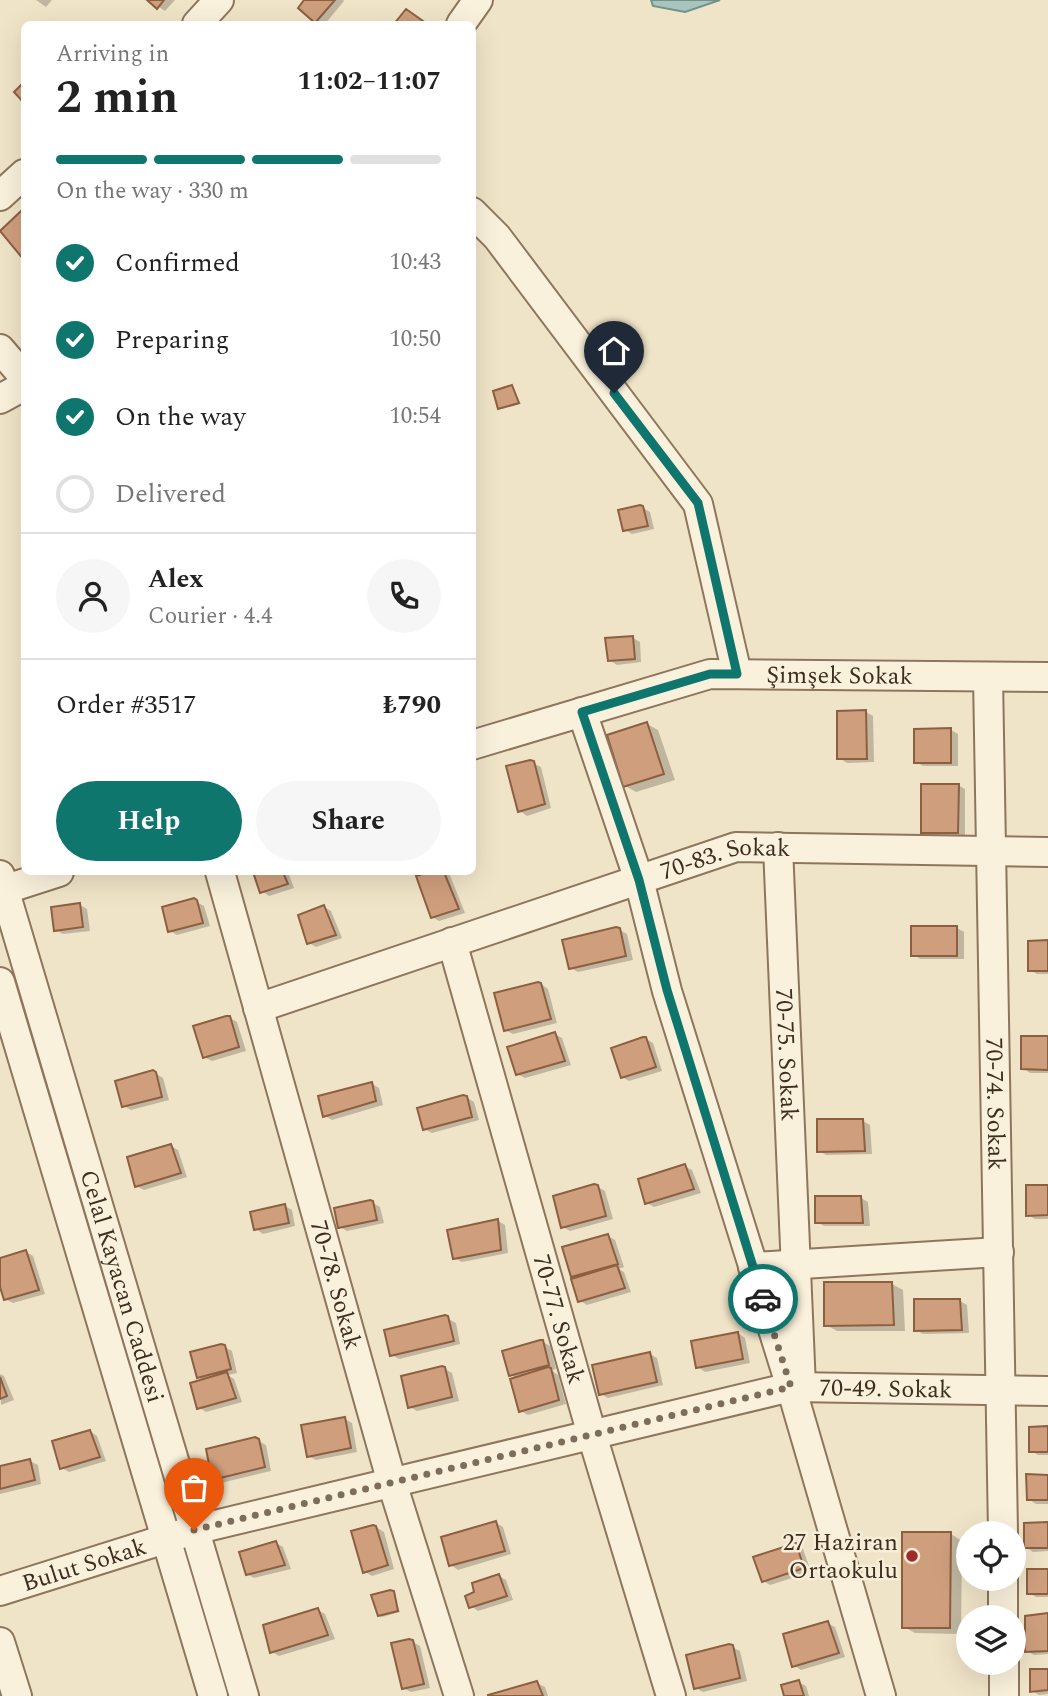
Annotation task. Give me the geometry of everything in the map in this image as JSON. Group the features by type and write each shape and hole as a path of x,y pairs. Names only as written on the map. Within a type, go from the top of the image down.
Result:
{"street":[{"path":"200,21 219,0"},
{"path":"463,21 478,0"},
{"path":"0,196 21,177"},
{"path":"476,216 497,237 698,503 737,674"},
{"path":"0,349 21,374"},
{"path":"0,399 21,388"},
{"name":"Şimşek Sokak","path":"476,744 710,674 1048,677"},
{"name":"70-74. Sokak","path":"988,677 1003,1521"},
{"path":"582,712 639,880 667,990 754,1267 796,1387 881,1696"},
{"name":"70-83. Sokak","path":"258,1007 736,847 1048,852"},
{"name":"70-75. Sokak","path":"778,848 796,1262 796,1387"},
{"path":"2,885 46,875"},
{"name":"70-78. Sokak","path":"221,875 392,1483 459,1696"},
{"name":"Celal Kayacan Caddesi","path":"2,885 244,1696"},
{"name":"70-77. Sokak","path":"452,942 592,1435 671,1696"},
{"name":"Celal Kayacan Caddesi","path":"0,982 213,1696"},
{"path":"754,1267 796,1262 999,1252"},
{"name":"70-49. Sokak","path":"194,1530 796,1387 1048,1391"},
{"name":"Bulut Sokak","path":"0,1591 194,1530"},
{"path":"0,1642 17,1696"},
{"path":"1004,1675 1004,1696"}],"water":[{"path":"651,0 720,0 685,12 653,6"}],"building":[{"path":"147,0 164,0 157,9"},
{"path":"304,0 335,0 317,21 313,21 298,8"},
{"path":"406,9 423,21 396,21"},
{"path":"21,85 21,100 14,92"},
{"path":"21,211 21,256 0,231"},
{"path":"512,385 519,403 498,409 493,391"},
{"path":"643,506 648,526 623,531 618,510"},
{"path":"633,636 635,659 608,661 605,638"},
{"path":"866,710 867,759 837,759 837,711"},
{"path":"647,722 664,774 623,787 607,735"},
{"path":"951,728 951,763 914,763 914,729"},
{"path":"534,761 545,804 518,812 506,766"},
{"path":"921,784 959,784 958,833 921,833"},
{"path":"254,875 284,875 288,884 260,893"},
{"path":"445,875 459,909 431,918 416,876"},
{"path":"194,898 197,900 203,923 168,932 162,907"},
{"path":"80,903 83,927 54,931 51,907"},
{"path":"324,905 336,935 307,944 298,915"},
{"path":"911,926 957,926 957,956 911,956"},
{"path":"620,928 626,956 569,969 562,940"},
{"path":"1048,940 1048,971 1028,971 1028,941"},
{"path":"541,983 551,1019 504,1031 494,993"},
{"path":"230,1016 239,1047 203,1058 193,1026"},
{"path":"555,1032 565,1061 516,1075 507,1047"},
{"path":"1021,1036 1048,1036 1048,1070 1021,1069"},
{"path":"646,1037 656,1067 621,1078 611,1048"},
{"path":"153,1070 156,1072 162,1097 122,1107 115,1081"},
{"path":"372,1082 376,1101 323,1117 318,1096"},
{"path":"467,1096 472,1117 423,1130 417,1108"},
{"path":"817,1119 863,1119 865,1151 817,1152"},
{"path":"171,1144 181,1173 135,1187 127,1157"},
{"path":"685,1164 694,1189 645,1204 638,1179"},
{"path":"598,1185 606,1216 561,1228 553,1196"},
{"path":"1026,1185 1048,1185 1048,1215 1026,1216"},
{"path":"815,1196 861,1196 863,1223 815,1223"},
{"path":"373,1201 377,1220 338,1228 334,1208"},
{"path":"285,1204 289,1223 254,1230 250,1212"},
{"path":"498,1219 501,1250 453,1259 447,1230"},
{"path":"608,1234 618,1264 571,1277 562,1247"},
{"path":"26,1250 39,1290 4,1300 0,1287 0,1258"},
{"path":"617,1265 625,1288 578,1302 571,1279"},
{"path":"824,1282 892,1282 894,1325 824,1326"},
{"path":"914,1299 960,1299 962,1330 914,1331"},
{"path":"448,1316 454,1341 390,1356 384,1330"},
{"path":"738,1332 743,1359 696,1368 691,1341"},
{"path":"543,1340 549,1365 509,1376 502,1351"},
{"path":"225,1345 231,1369 197,1378 190,1352"},
{"path":"650,1352 657,1382 599,1395 592,1365"},
{"path":"445,1367 452,1397 408,1408 401,1376"},
{"path":"551,1368 559,1400 519,1412 510,1379"},
{"path":"227,1372 236,1398 197,1409 190,1383"},
{"path":"0,1377 7,1396 0,1399"},
{"path":"345,1417 351,1448 307,1457 301,1425"},
{"path":"1048,1426 1048,1452 1029,1452 1029,1427"},
{"path":"90,1430 100,1457 60,1469 52,1441"},
{"path":"255,1437 259,1439 265,1467 212,1480 206,1449"},
{"path":"30,1459 35,1480 0,1489 0,1466"},
{"path":"1026,1474 1048,1475 1048,1500 1027,1500"},
{"path":"496,1521 505,1551 449,1566 441,1537"},
{"path":"1048,1522 1048,1548 1026,1548 1026,1523"},
{"path":"376,1526 388,1565 363,1573 351,1531"},
{"path":"902,1532 951,1532 950,1628 902,1628"},
{"path":"276,1541 285,1565 246,1575 239,1552"},
{"path":"796,1543 804,1568 762,1582 753,1557"},
{"path":"1027,1569 1048,1569 1048,1594 1027,1594"},
{"path":"499,1574 507,1596 469,1608 465,1596 474,1592 472,1583"},
{"path":"394,1591 398,1611 378,1616 371,1595"},
{"path":"318,1608 328,1635 270,1653 263,1625"},
{"path":"1048,1613 1048,1651 1026,1652 1026,1616"},
{"path":"828,1621 839,1653 792,1667 783,1634"},
{"path":"413,1640 424,1684 402,1689 391,1643"},
{"path":"733,1645 740,1678 694,1689 686,1655"},
{"path":"1030,1669 1048,1669 1048,1690 1030,1692"},
{"path":"799,1680 804,1696 784,1696 781,1685"},
{"path":"537,1681 543,1696 488,1696 488,1695"}],"way so far":[{"path":"194,1530 791,1387 763,1299"}],"place":[{"name":"27 Haziran Ortaokulu","path":"912,1556"}],"route":[{"path":"614,393 698,503 737,674 710,674 582,712 639,880 667,990 763,1299"}]}
